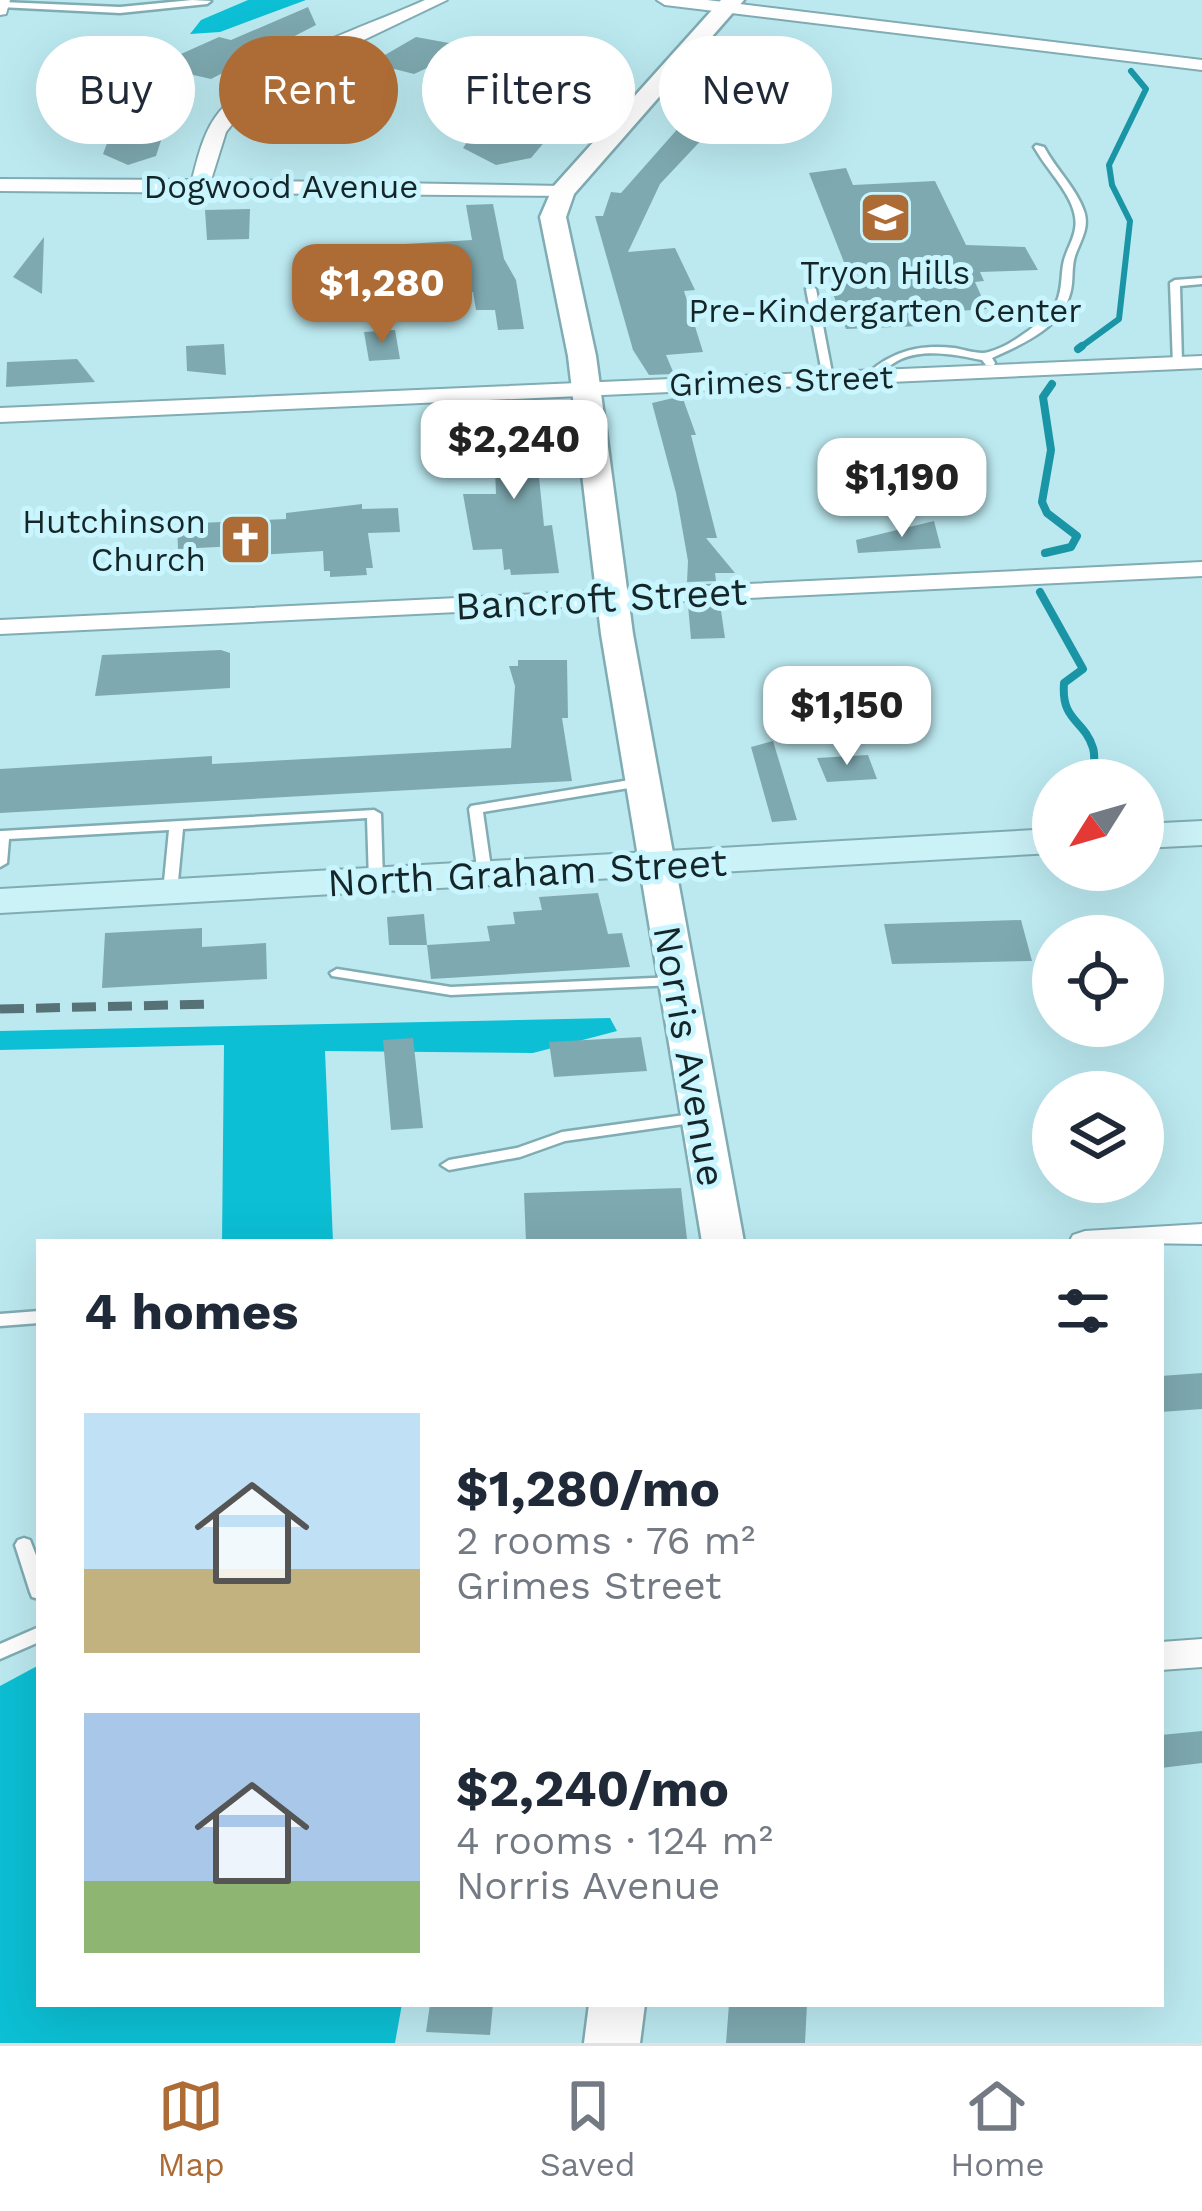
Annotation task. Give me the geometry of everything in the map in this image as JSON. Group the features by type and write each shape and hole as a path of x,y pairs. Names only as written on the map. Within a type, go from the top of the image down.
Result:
{"main road":[{"path":"1164,835 1202,833"},
{"name":"North Graham Street","path":"0,901 1032,842"}],"street":[{"path":"200,186 220,124 250,94 440,0"},
{"path":"665,0 730,4 1202,65"},
{"path":"562,192 730,4"},
{"name":"Dogwood Avenue","path":"0,185 562,192"},
{"name":"Norris Avenue","path":"562,192 553,217 586,388 611,597 722,1239"},
{"name":"Grimes Street","path":"0,415 872,376 990,364 1202,362"},
{"name":"Bancroft Street","path":"0,627 1202,569"},
{"path":"1128,1239 1202,1234"},
{"path":"1164,1656 1202,1653"},
{"path":"612,2043 617,2007"}],"lane":[{"path":"2,5 120,10 207,1"},
{"path":"990,364 1055,314 1080,236 1079,211 1052,177 1040,147"},
{"path":"1177,363 1175,283 1202,281"},
{"path":"811,289 828,378"},
{"path":"485,875 476,808 642,782"},
{"path":"0,863 2,835 374,814 376,881"},
{"path":"170,892 176,825"},
{"path":"337,973 452,991 675,981"},
{"path":"449,1165 520,1152 562,1137 702,1118"},
{"path":"0,1319 36,1317"},
{"path":"23,1545 36,1583"},
{"path":"0,1652 36,1635"}],"shaded area":[{"path":"248,0 306,0 220,32 190,34 201,20"},
{"path":"610,1018 617,1031 533,1053 325,1051 333,1239 222,1239 224,1045 0,1050 0,1031"},
{"path":"36,1667 36,2007 401,2007 395,2043 0,2043 0,1686"}],"building":[{"path":"308,7 316,25 295,36 240,36"},
{"path":"219,37 219,75 211,79 195,75 195,48"},
{"path":"422,38 422,70 414,74 398,70 398,47"},
{"path":"107,144 160,144 156,156 128,165 103,154"},
{"path":"466,144 543,144 531,158 496,165 463,148"},
{"path":"664,144 698,144 660,184 628,252 675,248 695,290 684,291 703,352 666,355 674,374 649,375 633,350 595,216 603,216 611,192 621,193"},
{"path":"846,168 853,185 935,181 966,245 1025,247 1038,270 980,272 984,281 975,282 987,309 914,314 919,326 846,329 831,276 849,275 809,173"},
{"path":"493,204 504,259 516,280 524,329 498,330 495,310 476,310 473,292 413,294 405,244 472,240 466,205"},
{"path":"250,209 249,239 207,240 205,210"},
{"path":"44,237 42,294 13,277"},
{"path":"395,330 400,359 369,361 364,332"},
{"path":"224,344 226,375 187,371 186,346"},
{"path":"77,359 95,382 6,387 7,362"},
{"path":"682,396 696,435 691,435 717,538 706,538 735,573 715,573 716,581 687,582 676,493 652,403"},
{"path":"532,409 544,526 552,525 559,573 511,575 510,569 504,570 502,549 473,550 463,494 496,494 493,415"},
{"name":"Hutchinson Church","path":"362,504 362,509 398,508 400,532 368,533 373,568 366,568 367,575 330,577 330,571 324,571 323,551 259,555 258,545 178,549 177,524 286,519 286,513"},
{"path":"934,521 941,548 858,553 856,540"},
{"path":"720,604 725,638 691,639 688,605"},
{"path":"230,653 230,688 95,696 102,655"},
{"path":"518,660 567,660 568,718 562,718 572,781 0,813 0,769 212,756 212,764 511,748 515,686 509,666 518,666"},
{"path":"773,741 797,820 772,822 751,747"},
{"path":"868,755 877,779 827,782 817,758"},
{"path":"598,893 608,934 622,933 630,967 431,979 427,945 490,941 487,926 515,924 513,912 542,910 539,897"},
{"path":"424,914 427,945 389,945 387,917"},
{"path":"1021,920 1032,961 892,964 884,924"},
{"path":"202,928 202,947 266,943 267,979 102,988 105,933"},
{"path":"641,1037 647,1071 554,1077 549,1042"},
{"path":"413,1038 423,1128 391,1130 383,1040"},
{"path":"681,1188 687,1239 526,1239 524,1193"},
{"path":"1202,1373 1202,1409 1164,1412 1164,1376"},
{"path":"1202,1731 1202,1763 1164,1768 1164,1735"},
{"path":"430,2007 493,2007 490,2035 426,2032"},
{"path":"729,2007 807,2007 805,2043 726,2043"}],"waterway":[{"path":"1082,346 1078,349 1119,319 1130,221 1112,185 1109,165 1146,89 1131,71"},
{"path":"1045,553 1071,547 1077,536 1047,513 1042,502 1051,450 1043,397 1052,384"},
{"path":"1040,592 1083,669 1064,683 1064,696 1069,713 1093,748 1094,759"}],"railway":[{"path":"0,1009 214,1004"}],"place":[{"name":"Tryon Hills Pre-Kindergarten Center","path":"885,218"},
{"name":"Hutchinson Church","path":"245,540"}]}
